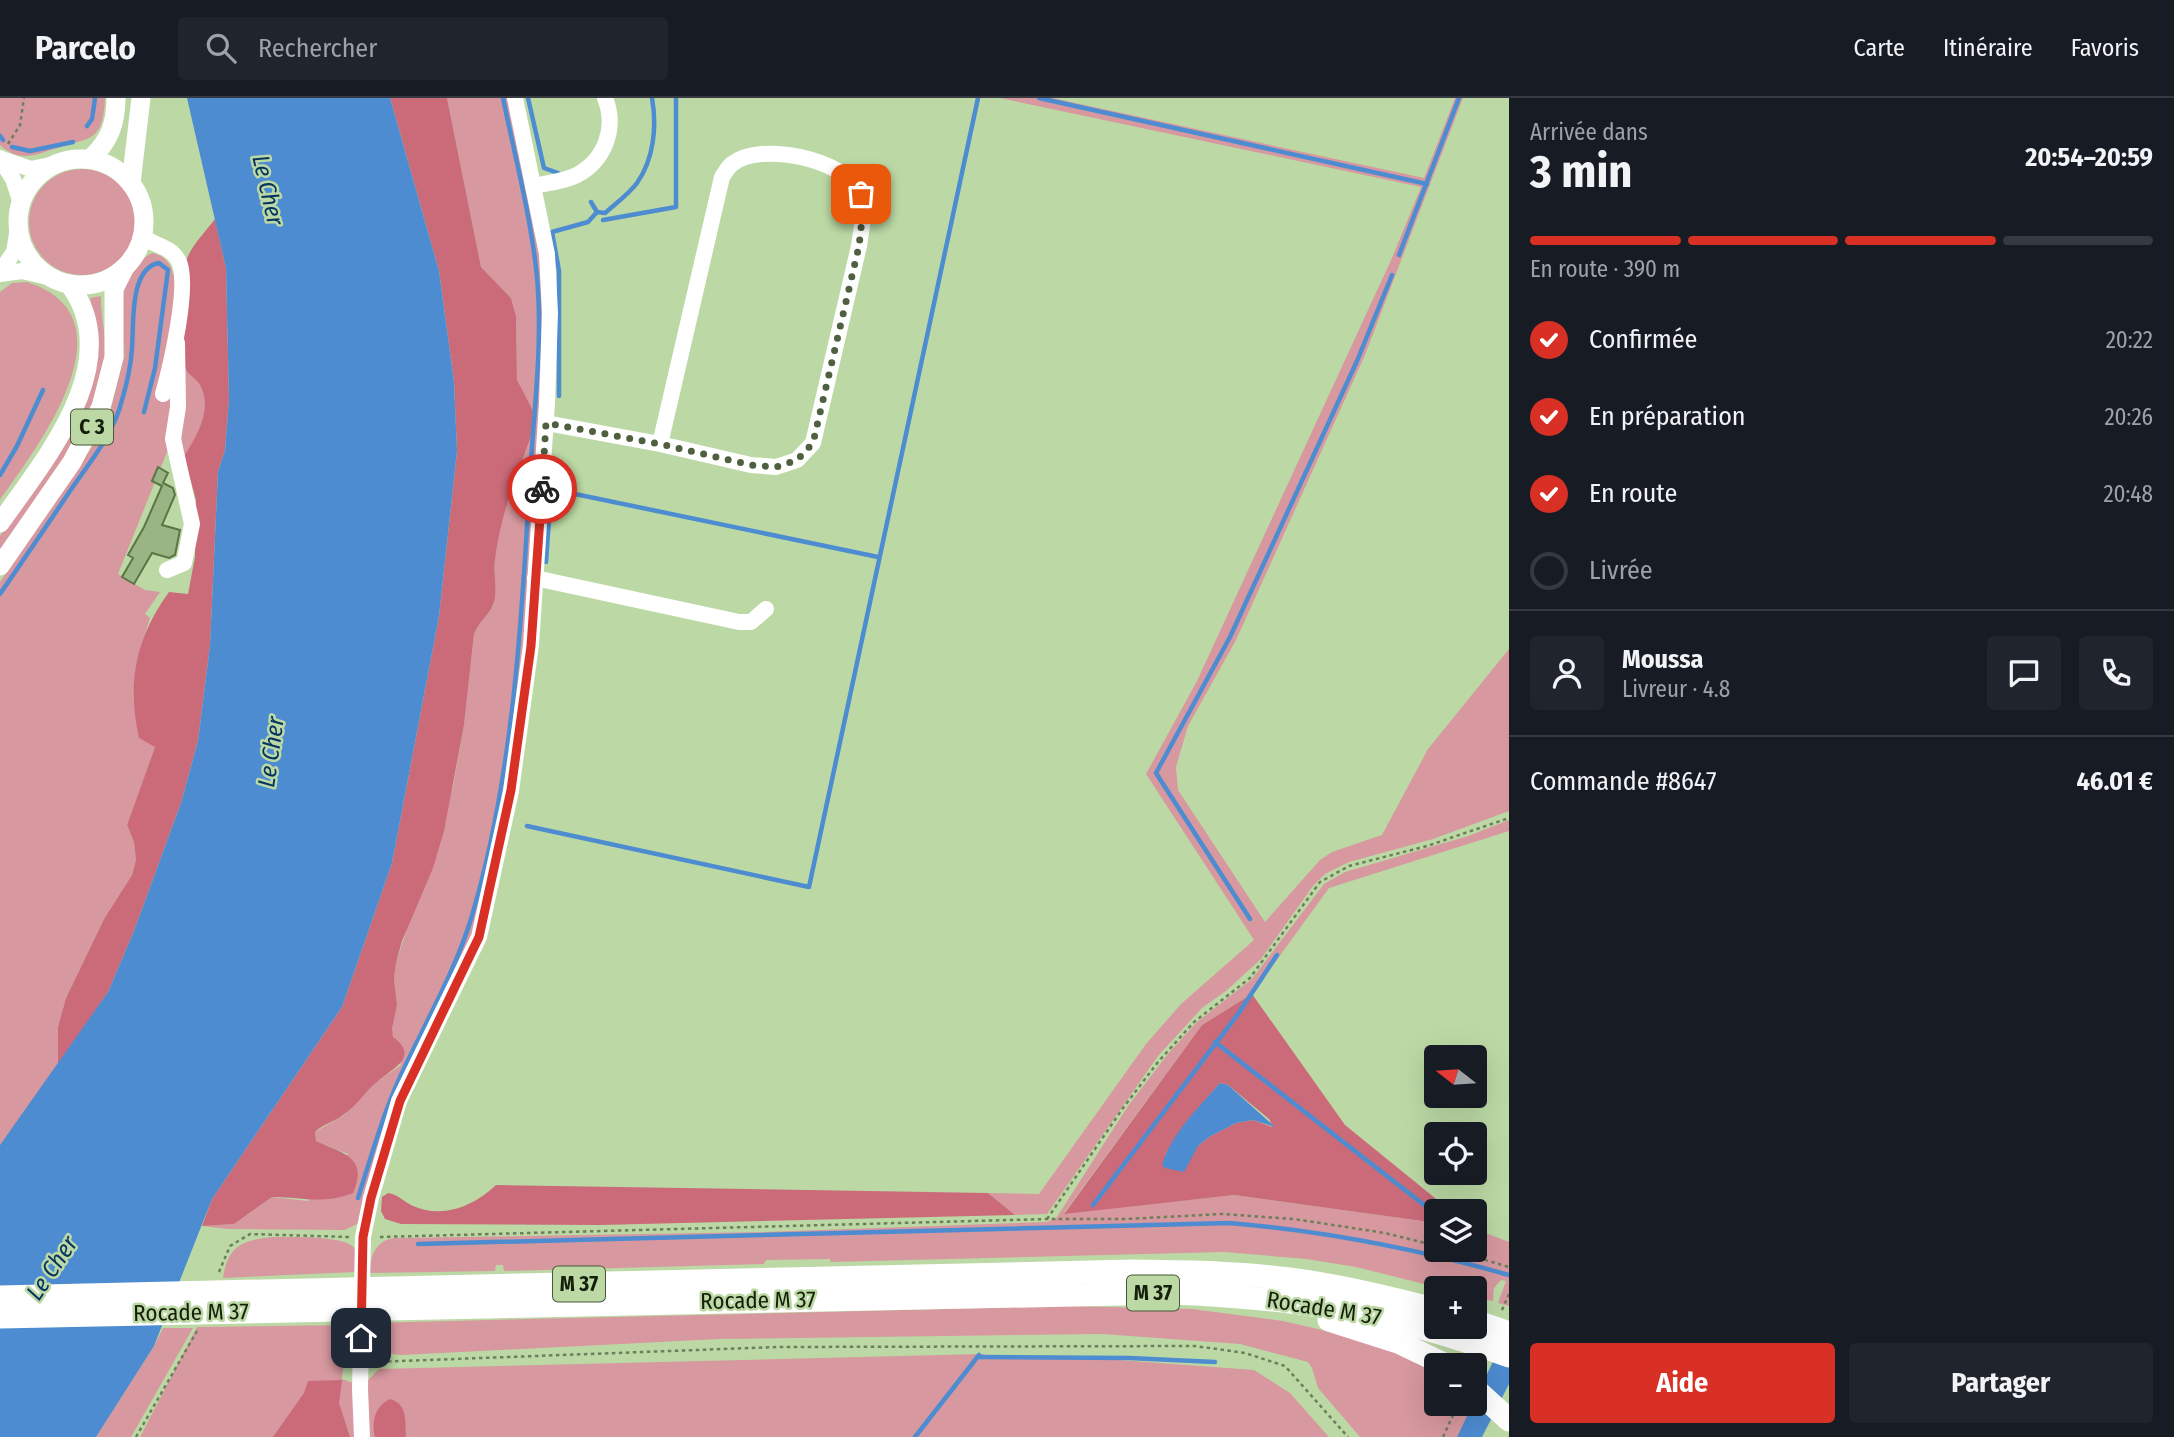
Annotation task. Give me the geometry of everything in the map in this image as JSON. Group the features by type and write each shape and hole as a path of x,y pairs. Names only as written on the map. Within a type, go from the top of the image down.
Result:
{"highway":[{"name":"Rocade M 37","path":"827,1288 1133,1271 1230,1273 1323,1284 1424,1307"},
{"name":"Rocade M 37","path":"0,1297 260,1301 827,1288 1112,1292 1282,1299 1395,1320 1424,1320"},
{"path":"1282,1299 1318,1316 1398,1342 1424,1354"},
{"name":"Rocade M 37","path":"0,1317 260,1301"},
{"name":"Rocade M 37","path":"1487,1322 1509,1333"},
{"name":"Rocade M 37","path":"1487,1325 1509,1356"},
{"path":"1487,1400 1505,1416"}],"main road":[{"path":"90,159 103,147 110,135 116,98"},
{"path":"131,183 141,98"},
{"path":"72,159 90,159 113,167 131,183 143,208 143,237 126,267 105,280 81,285 61,281 29,257 18,228 21,203 34,180 55,164 72,159"},
{"name":"C 3","path":"0,566 72,462 101,407 114,357 111,304 114,289 126,267"},
{"name":"C 3","path":"0,523 66,426 85,376 89,340 85,314 61,281"}],"street":[{"path":"362,1437 360,1363 363,1237 371,1198 400,1101 479,937 511,790 531,646 546,423 549,280 547,254 515,98"},
{"path":"533,186 575,176 596,162 608,139 609,115 605,98"},
{"path":"546,423 660,444 751,465 776,467 797,460 813,443 859,246 861,194 851,178 836,168 771,151 732,163 722,177 660,444"},
{"path":"3,153 31,169 55,164"},
{"path":"3,153 21,203"},
{"path":"0,273 14,252 18,228"},
{"path":"143,237 169,250 180,262 178,407 173,439 192,524 184,563 167,570"},
{"path":"0,273 22,271 61,281"},
{"path":"163,394 177,343"},
{"path":"536,578 739,622 751,622 766,610"}],"path":[{"path":"3,153 20,125 23,98"},
{"path":"1047,1219 1158,1062 1194,1022 1250,978 1320,882 1349,866 1427,846 1509,818"},
{"path":"363,1237 1126,1219 1222,1214 1270,1217 1385,1233 1424,1243"},
{"path":"1487,1261 1509,1267"},
{"path":"360,1363 777,1348 1195,1346 1245,1353 1285,1366 1348,1437"},
{"path":"1443,1437 1453,1416"}],"shaded area":[{"path":"0,98 105,98 101,123 93,135 42,153 21,156 0,145"},
{"path":"390,98 447,98 481,267 511,298 516,316 517,380 533,411 535,425 501,526 495,560 494,602 474,634 464,725 444,831 433,868 402,941 396,963 394,978 397,1005 392,1028 393,1037 401,1044 404,1056 396,1067 373,1085 348,1111 315,1132 316,1141 343,1153 355,1164 358,1171 353,1193 322,1200 272,1197 234,1224 202,1226 212,1199 342,1007 392,863 439,616 457,451 454,382 439,271"},
{"path":"447,98 508,98 541,251 545,349 528,639 497,835 472,935 359,1223 345,1230 227,1229 202,1226 234,1224 272,1197 308,1201 348,1154 316,1141 315,1132 344,1115 376,1082 401,1065 391,1028 397,1005 394,978 396,963 453,786 464,725 474,634 494,602 495,559 501,525 535,425 517,380 516,316 511,298 481,267"},
{"path":"1000,98 1052,98 1424,178 1455,98 1463,98 1365,355 1236,640 1188,726 1176,767 1178,790 1265,922 1320,860 1332,852 1382,835 1428,749 1509,649 1509,811 1433,839 1349,862 1325,874 1313,886 1261,959 1227,990 1202,1008 1158,1056 1047,1214 1015,1215 988,1193 1039,1194 1146,1044 1181,1004 1254,940 1146,774 1197,681 1392,258 1421,187"},
{"path":"82,169 102,173 120,184 131,202 135,222 131,242 120,260 102,271 82,275 62,271 44,260 33,242 29,222 33,202 44,184 62,173"},
{"path":"215,219 226,268 229,400 225,450 218,472 210,645 198,741 181,803 134,931 108,992 58,1065 58,1027 66,998 104,919 132,875 136,860 134,842 127,825 155,747 139,738 135,718 134,680 141,644 169,592 188,594 195,557 196,500 184,456 202,422 205,403 200,385 187,371 184,361 184,281 189,254"},
{"path":"152,253 167,261 176,286 171,442 118,574 145,590 160,592 145,614 150,618 138,657 155,747 127,825 134,842 136,860 132,875 104,919 66,998 58,1027 58,1065 0,1145 0,582 98,438 111,408 124,357 121,307 125,282 144,258"},
{"path":"27,282 59,299 75,323 77,352 69,384 54,417 0,500 0,292 12,283"},
{"path":"101,296 105,356 91,409 49,482 0,550 0,536 50,464 94,318 90,298"},
{"path":"183,350 187,367 199,383 205,402 202,421 184,456 180,428"},
{"path":"1509,820 1509,831 1329,888 1252,994 1202,1025 1064,1213 1234,1195 1424,1221 1424,1262 1487,1262 1487,1234 1509,1242 1509,1306 1498,1303 1506,1281 1501,1280 1494,1288 1493,1301 1487,1300 1487,1276 1424,1276 1424,1284 1356,1267 1306,1259 1224,1252 831,1262 830,1259 766,1260 764,1264 504,1271 503,1265 496,1265 495,1271 370,1273 375,1250 388,1239 395,1238 764,1232 1047,1222 1057,1217 1128,1106 1167,1055 1197,1022 1252,979 1324,884 1345,872 1468,836"},
{"path":"1252,994 1345,1125 1436,1199 1424,1199 1424,1221 1234,1195 1064,1214 1202,1025","holes":["1220,1083 1228,1085 1269,1119 1273,1127 1253,1120 1236,1123 1198,1146 1165,1155 1187,1121"]},
{"path":"496,1185 988,1193 1015,1215 600,1225 401,1224 385,1219 381,1211 382,1197 388,1193 424,1210 447,1211 478,1199"},
{"path":"273,1237 331,1239 350,1244 356,1252 355,1272 223,1278 229,1258 239,1246 253,1240"},
{"path":"1067,1306 1192,1309 1283,1321 1374,1342 1424,1366 1424,1416 1468,1416 1457,1437 1360,1437 1318,1388 1308,1362 1240,1344 1102,1334 719,1339 402,1355 383,1350 373,1337 369,1323"},
{"path":"348,1325 342,1379 362,1386 379,1369 980,1354 985,1354 982,1359 1092,1358 1254,1370 1290,1393 1329,1437 140,1437 197,1327"},
{"path":"163,1328 193,1328 131,1437 96,1437 154,1346"},
{"path":"342,1380 339,1403 350,1437 273,1437 304,1393 308,1381"},
{"path":"390,1399 403,1409 406,1437 375,1437 375,1415"}],"water":[{"name":"Le Cher","path":"187,98 390,98 439,271 454,382 457,451 439,616 392,863 342,1007 212,1199 154,1346 96,1437 0,1437 0,1145 108,992 134,931 181,803 198,741 210,645 218,472 225,450 229,400 226,268"},
{"path":"1220,1083 1228,1085 1275,1127 1253,1120 1236,1123 1198,1146 1184,1172 1165,1168 1162,1165 1172,1142"},
{"path":"1509,1328 1509,1384 1482,1437 1457,1437 1467,1416 1487,1416 1487,1374"}],"building":[{"path":"158,467 168,473 163,483 173,488 175,495 162,525 180,530 175,555 169,558 152,553 134,584 122,577 133,558 128,555 162,486 152,481"}],"waterway":[{"path":"87,126 92,119 95,98"},
{"path":"358,1198 395,1090 448,979 471,919 497,811 506,756 519,643 537,376 539,302 531,232 503,98"},
{"path":"528,98 544,168 558,173"},
{"path":"591,202 597,212 605,213 630,191 643,174 653,142 652,98"},
{"path":"603,220 676,207 676,98"},
{"path":"527,826 809,887 978,98"},
{"path":"1039,98 1427,184"},
{"path":"1399,255 1459,98"},
{"path":"0,136 3,140"},
{"path":"12,147 30,151 73,142"},
{"path":"559,396 559,271 552,232 588,222 597,212"},
{"path":"0,594 108,435 122,400 130,368 138,286 149,267 159,263 168,270 155,368 144,412"},
{"path":"1250,919 1156,773 1230,637 1357,361 1392,275"},
{"path":"0,475 43,390"},
{"path":"546,562 551,489 878,557"},
{"path":"1093,1205 1238,1014 1277,955"},
{"path":"1215,1042 1424,1205"},
{"path":"418,1244 1229,1223 1370,1242 1509,1275"},
{"path":"915,1437 979,1355"},
{"path":"978,1357 1129,1358 1215,1362"}],"way so far":[{"path":"542,489 546,423 660,444 751,465 776,467 797,460 813,443 859,246 861,194"}],"route":[{"path":"361,1338 363,1237 371,1198 400,1101 479,937 511,790 531,646 542,489"}]}
